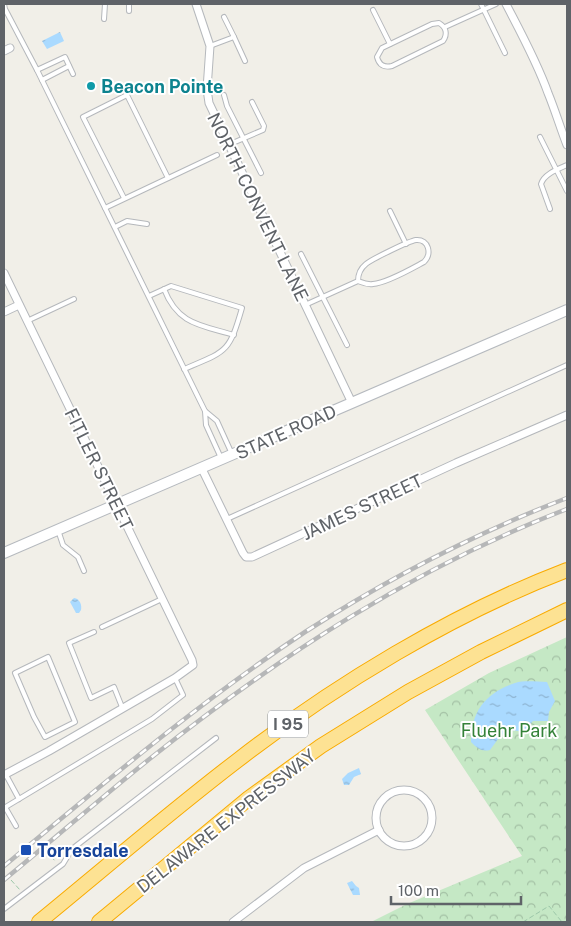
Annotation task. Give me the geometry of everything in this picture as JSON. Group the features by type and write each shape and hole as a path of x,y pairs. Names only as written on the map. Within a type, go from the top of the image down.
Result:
{"highway":[{"name":"I 95","path":"39,922 238,759 346,683 485,606 567,570"},
{"name":"DELAWARE EXPRESSWAY","path":"99,922 249,798 321,746 408,692 481,652 567,610"}],"main road":[{"name":"STATE ROAD","path":"4,553 567,310"}],"street":[{"name":"NORTH CONVENT LANE","path":"196,4 210,46 207,97 213,114 352,403"},
{"path":"506,4 537,66 548,92 556,120 567,144"},
{"name":"FITLER STREET","path":"4,273 192,660 193,665 175,678"},
{"path":"4,312 19,305"},
{"name":"JAMES STREET","path":"202,469 243,553 246,557 256,556 456,463 567,415"},
{"path":"4,774 175,678"},
{"path":"412,790 423,796 430,805 433,817 431,828 424,838 414,844 396,845 386,840 379,830 376,818 378,807 384,797 394,791 412,790"},
{"path":"233,922 304,868 379,830"}],"lane":[{"path":"4,4 205,411 206,425 222,460"},
{"path":"104,19 106,4"},
{"path":"129,11 130,4"},
{"path":"481,4 505,53"},
{"path":"445,27 496,4"},
{"path":"374,10 390,44"},
{"path":"224,17 245,61"},
{"path":"439,23 445,27 446,34 443,41 392,66 385,67 379,64 378,54 382,48 390,44 432,24 439,23"},
{"path":"210,46 234,37"},
{"path":"37,70 65,57 73,74"},
{"path":"42,80 69,66"},
{"path":"124,198 83,118 127,95 168,178"},
{"path":"224,95 227,106 261,173"},
{"path":"228,145 263,130 264,126 252,102"},
{"path":"540,137 567,191"},
{"path":"105,208 217,155"},
{"path":"550,209 540,184 542,179 567,165"},
{"path":"390,211 406,244"},
{"path":"115,227 127,221 147,224"},
{"path":"305,305 358,281 366,284 382,282 427,259 429,252 423,242 416,240 406,244 367,263 361,269 358,281"},
{"path":"301,254 347,344"},
{"path":"149,296 172,286 242,308 230,344 214,357 184,369"},
{"path":"164,289 173,307 188,321 234,335"},
{"path":"27,320 74,299"},
{"path":"227,520 567,365"},
{"path":"205,411 217,421 233,455"},
{"path":"58,530 63,545 78,557 84,571"},
{"path":"102,627 162,599"},
{"path":"94,632 69,643 91,698 114,687 122,708"},
{"path":"48,657 75,722 58,730 46,737 34,718 15,673 48,657"},
{"path":"16,826 4,808 152,719 184,695 175,678"},
{"path":"58,730 64,742"},
{"path":"4,909 60,867 72,849 216,738"},
{"path":"4,774 19,799"}],"path":[{"path":"46,851 60,867"},
{"path":"11,880 19,888"},
{"path":"523,922 549,906 562,922"}],"green space":[{"name":"Fluehr Park","path":"567,637 567,922 371,922 407,904 522,856 425,710 489,673"}],"water":[{"path":"60,32 64,41 47,49 42,41"},
{"path":"74,598 81,604 79,613 76,613 70,602"},
{"path":"527,681 547,682 555,701 549,712 548,721 533,721 524,732 512,730 501,735 490,750 479,749 471,742 477,712 488,698 515,683"},
{"path":"359,768 361,774 354,777 349,785 344,785 342,779 348,773"},
{"path":"352,881 359,888 360,895 353,895 347,883"}],"railway":[{"path":"4,866 189,715 305,632 336,612 433,558 499,526 567,498"},
{"path":"4,880 152,757 299,649 403,586 456,558 511,532 567,509"}],"place":[{"name":"Beacon Pointe","path":"91,86"},
{"name":"Torresdale","path":"26,850"}]}
